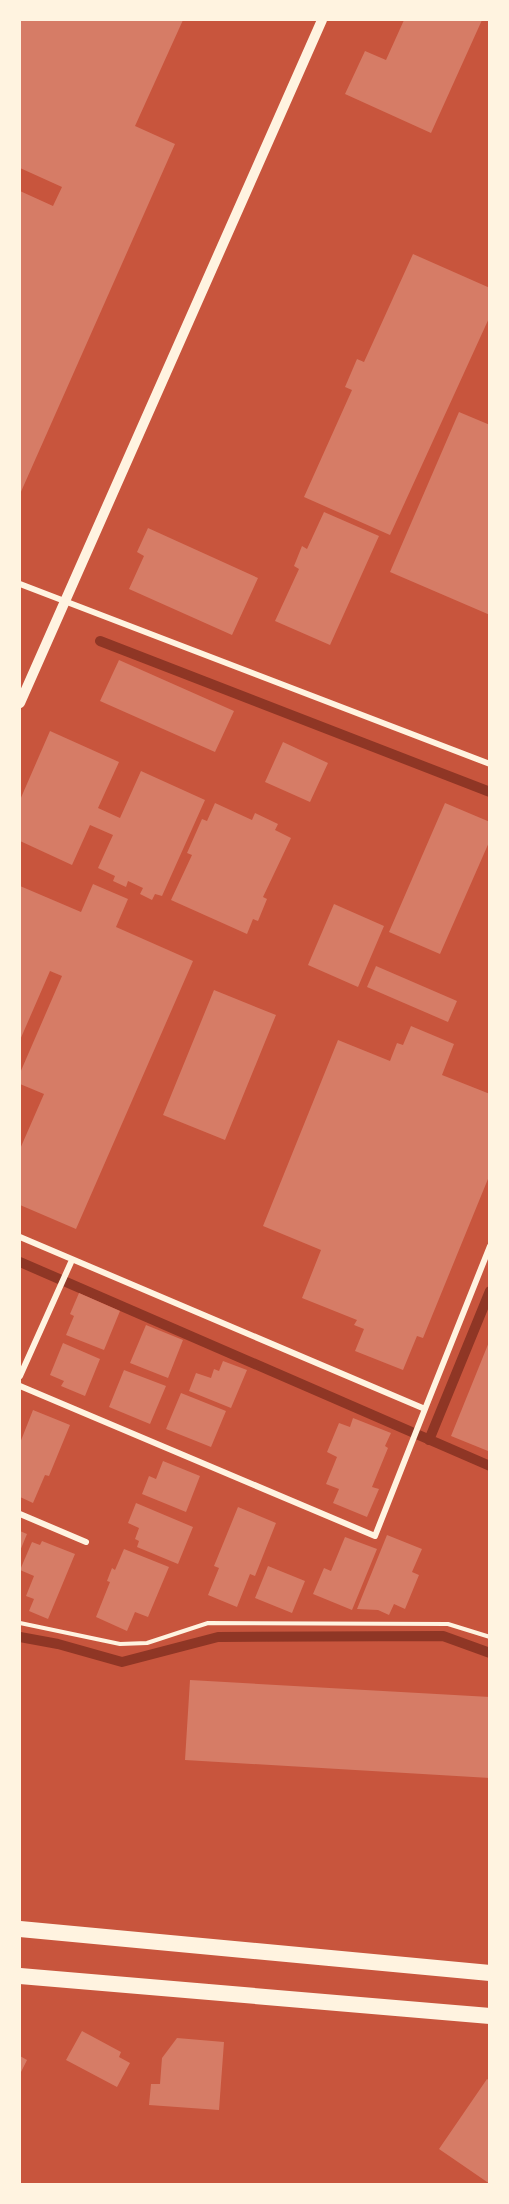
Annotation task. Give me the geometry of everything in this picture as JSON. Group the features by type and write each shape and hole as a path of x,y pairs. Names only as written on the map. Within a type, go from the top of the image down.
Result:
{"highway":[{"path":"20,1929 489,1973"},
{"path":"20,1976 489,2016"}],"street":[{"path":"20,703 322,20"},
{"path":"20,584 489,764"},
{"path":"20,1237 426,1409"},
{"path":"20,1386 375,1536 489,1246"},
{"path":"20,1376 72,1260"},
{"path":"20,1514 86,1542"}],"path":[{"path":"20,1623 120,1644 147,1643 207,1623 448,1624 489,1637"}],"building":[{"path":"20,20 183,20 135,126 175,144 20,494 20,191 53,206 62,187 20,168"},
{"path":"404,20 482,20 431,133 345,94 365,51 386,60"},
{"path":"413,254 490,288 490,316 390,535 304,497 352,390 345,387 357,359 364,362"},
{"path":"459,412 490,425 490,615 390,572"},
{"path":"324,512 379,536 330,645 275,621 299,569 294,566 302,546 307,549"},
{"path":"148,528 258,578 232,635 129,589 144,556 137,552"},
{"path":"119,660 234,711 215,752 100,701"},
{"path":"50,731 119,762 98,808 120,818 141,771 205,800 162,896 155,894 152,900 140,894 143,888 128,881 126,887 113,881 115,876 98,868 113,835 90,825 72,865 20,841 20,800"},
{"path":"283,742 328,763 310,802 265,782"},
{"path":"215,803 252,820 255,813 278,824 275,830 291,838 263,897 267,899 258,921 253,919 247,934 171,900 192,855 187,853 202,819 207,821"},
{"path":"445,803 490,822 490,840 440,954 389,932"},
{"path":"93,884 128,899 116,927 193,961 76,1229 20,1205 20,1149 44,1094 20,1084 20,1073 62,976 50,971 20,1040 20,886 81,912"},
{"path":"334,904 384,926 358,987 308,965"},
{"path":"376,966 457,1001 448,1022 367,987"},
{"path":"214,990 276,1015 225,1140 163,1115"},
{"path":"411,1026 454,1044 442,1075 490,1094 490,1174 423,1338 417,1336 403,1370 355,1351 364,1329 354,1325 357,1320 302,1298 321,1250 263,1226 338,1040 390,1061 397,1043 403,1045"},
{"path":"79,1293 120,1311 104,1350 66,1335 74,1316 70,1314"},
{"path":"146,1325 183,1340 168,1378 130,1363"},
{"path":"489,1342 490,1448 488,1451 451,1436"},
{"path":"63,1343 100,1359 85,1396 61,1386 64,1381 50,1375"},
{"path":"223,1361 247,1370 231,1408 189,1391 196,1373 211,1378 214,1369 219,1371"},
{"path":"124,1370 166,1386 150,1424 109,1407"},
{"path":"181,1393 226,1411 211,1447 166,1429"},
{"path":"33,1410 70,1425 49,1476 45,1475 33,1503 20,1497 20,1443"},
{"path":"353,1418 391,1433 385,1446 388,1448 372,1487 379,1489 367,1517 333,1503 339,1489 326,1484 337,1457 327,1452 339,1423 350,1427"},
{"path":"163,1461 200,1476 186,1512 142,1494 149,1476 156,1479"},
{"path":"136,1503 193,1527 178,1564 137,1547 139,1541 135,1539 139,1528 128,1523"},
{"path":"238,1507 276,1523 255,1576 250,1574 237,1607 208,1595 219,1568 214,1566"},
{"path":"20,1531 27,1534 20,1551"},
{"path":"387,1535 422,1549 412,1572 419,1575 405,1609 394,1604 389,1615 378,1610 357,1609"},
{"path":"345,1537 377,1549 352,1610 313,1594 324,1568 331,1571"},
{"path":"42,1541 75,1554 48,1619 29,1611 34,1599 26,1596 34,1576 20,1570 32,1542 40,1545"},
{"path":"124,1549 169,1567 148,1617 135,1612 127,1631 96,1617 110,1582 107,1581 112,1568 115,1570"},
{"path":"268,1566 305,1581 292,1613 255,1598"},
{"path":"190,1680 490,1697 490,1778 185,1760"},
{"path":"82,2031 121,2052 119,2057 130,2063 117,2087 66,2060"},
{"path":"177,2038 224,2042 219,2110 149,2105 151,2084 160,2084 162,2058"},
{"path":"20,2056 27,2060 20,2074"},
{"path":"487,2079 490,2081 490,2184 439,2149"}],"waterway":[{"path":"100,641 490,792"},
{"path":"20,1262 490,1466"},
{"path":"429,1440 490,1291"},
{"path":"20,1637 58,1644 122,1662 218,1637 443,1636 490,1653"}]}
